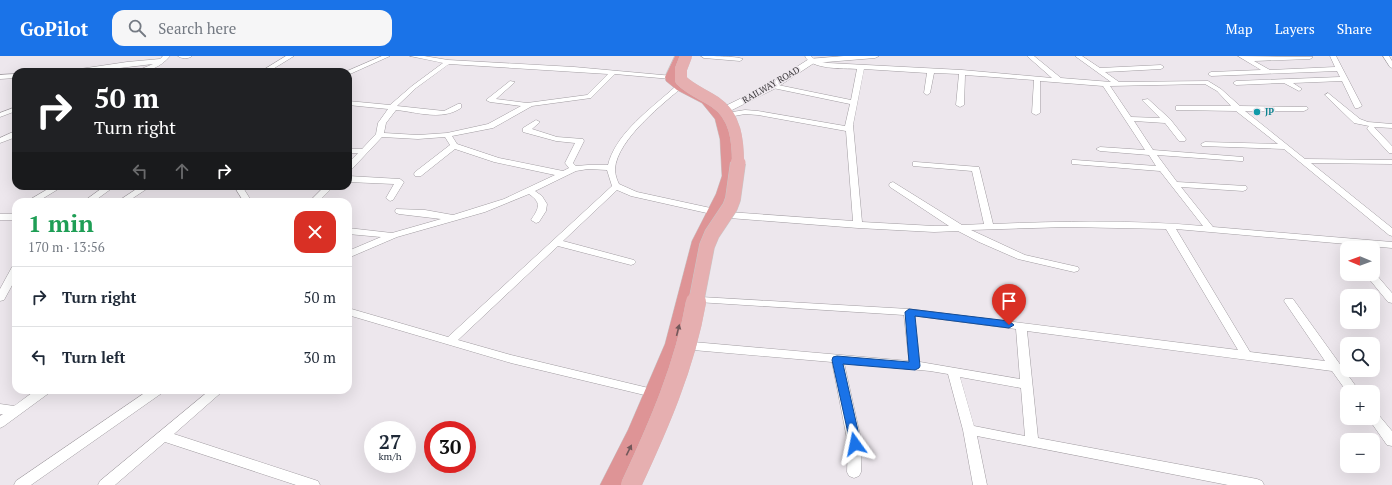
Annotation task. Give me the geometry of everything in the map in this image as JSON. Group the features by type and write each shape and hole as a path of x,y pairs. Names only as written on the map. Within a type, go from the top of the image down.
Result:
{"highway":[{"path":"679,82 680,56"},
{"path":"679,82 679,77 687,56"},
{"path":"634,485 674,398 693,346 701,300 716,240 723,194 729,176 727,139 721,119 724,112 679,82"},
{"path":"612,485 655,394 675,344 700,241 721,213"}],"main road":[{"path":"631,485 651,443 673,386 688,338 710,237 730,206 737,180 738,154 736,133 733,123 729,115 715,101 685,85 681,80 681,69 687,56"}],"street":[{"path":"148,68 167,56"},
{"path":"180,56 189,56"},
{"path":"270,68 291,56"},
{"path":"352,71 388,56"},
{"path":"413,56 448,62 614,72 679,82"},
{"path":"704,56 740,59"},
{"name":"RAILWAY ROAD","path":"724,112 773,86 810,59 875,56"},
{"path":"1030,56 1059,80"},
{"path":"1078,56 1117,83"},
{"path":"1333,56 1358,106"},
{"path":"1386,56 1392,66"},
{"path":"475,64 482,57"},
{"path":"1244,58 1310,57"},
{"path":"1244,58 1299,90"},
{"path":"810,59 828,65 861,68 962,72 1105,84 1204,81 1219,90 1226,99 1392,233"},
{"path":"100,68 161,61"},
{"path":"352,164 380,135 382,123 392,112 392,108 414,87 448,62"},
{"path":"1098,70 1161,67"},
{"path":"858,225 849,129 861,68"},
{"path":"1211,74 1339,69"},
{"path":"927,93 931,70"},
{"path":"512,82 490,100 527,105 589,97 614,72"},
{"path":"960,105 962,72"},
{"path":"0,77 12,76"},
{"path":"1036,113 1037,79"},
{"path":"1236,83 1345,79"},
{"path":"616,186 611,168 617,150 633,129 679,82"},
{"path":"1105,84 1162,169 1211,230"},
{"path":"773,86 853,103"},
{"path":"1328,95 1358,121 1367,124 1392,126"},
{"path":"1146,100 1167,121 1182,140"},
{"path":"352,104 446,113 458,106"},
{"path":"380,135 447,135 490,126 527,105"},
{"path":"1179,108 1304,109"},
{"path":"0,115 12,110"},
{"path":"724,112 758,113 849,129"},
{"path":"1129,119 1167,121"},
{"path":"536,122 526,130 556,139 580,141 569,163 574,169"},
{"path":"1371,128 1392,152"},
{"path":"0,133 12,133"},
{"path":"0,140 12,135"},
{"path":"447,135 454,146 497,160 564,174"},
{"path":"1205,144 1286,147"},
{"path":"418,174 454,146"},
{"path":"1100,150 1240,159"},
{"path":"352,151 365,151"},
{"path":"1304,161 1392,162"},
{"path":"1075,162 1162,169"},
{"path":"916,164 976,169 989,227"},
{"path":"352,253 394,236 488,208 530,191 574,169 611,168"},
{"path":"352,179 400,182 390,198"},
{"path":"1174,184 1243,188"},
{"path":"893,185 958,228 1016,255 1074,269"},
{"path":"616,186 634,194 721,213 858,225 934,229 1067,224 1168,226 1340,244"},
{"path":"450,341 616,186"},
{"path":"37,198 52,190"},
{"path":"93,198 105,190"},
{"path":"128,198 140,190"},
{"path":"317,198 326,190"},
{"path":"530,191 542,199 544,203 543,208 536,220"},
{"path":"399,211 455,218"},
{"path":"1168,226 1247,356"},
{"path":"352,231 394,236"},
{"path":"555,242 631,262"},
{"path":"1380,245 1392,245"},
{"path":"0,298 12,276"},
{"path":"1376,281 1392,300"},
{"path":"701,300 909,312 1336,367"},
{"path":"1289,301 1349,385"},
{"path":"352,312 511,359 674,398"},
{"path":"909,312 915,366"},
{"path":"1021,326 1032,442"},
{"path":"693,346 915,366 1027,385"},
{"path":"837,360 855,444 854,472"},
{"path":"953,372 969,430 980,485"},
{"path":"0,423 39,394"},
{"path":"21,485 71,448 152,394"},
{"path":"105,485 213,394"},
{"path":"0,409 16,411"},
{"path":"1380,425 1392,441"},
{"path":"969,430 1256,485"},
{"path":"163,436 313,485"}],"place":[{"name":"JP","path":"1257,112"}],"route":[{"path":"855,444 837,360 915,366 909,312 1009,325"}]}
